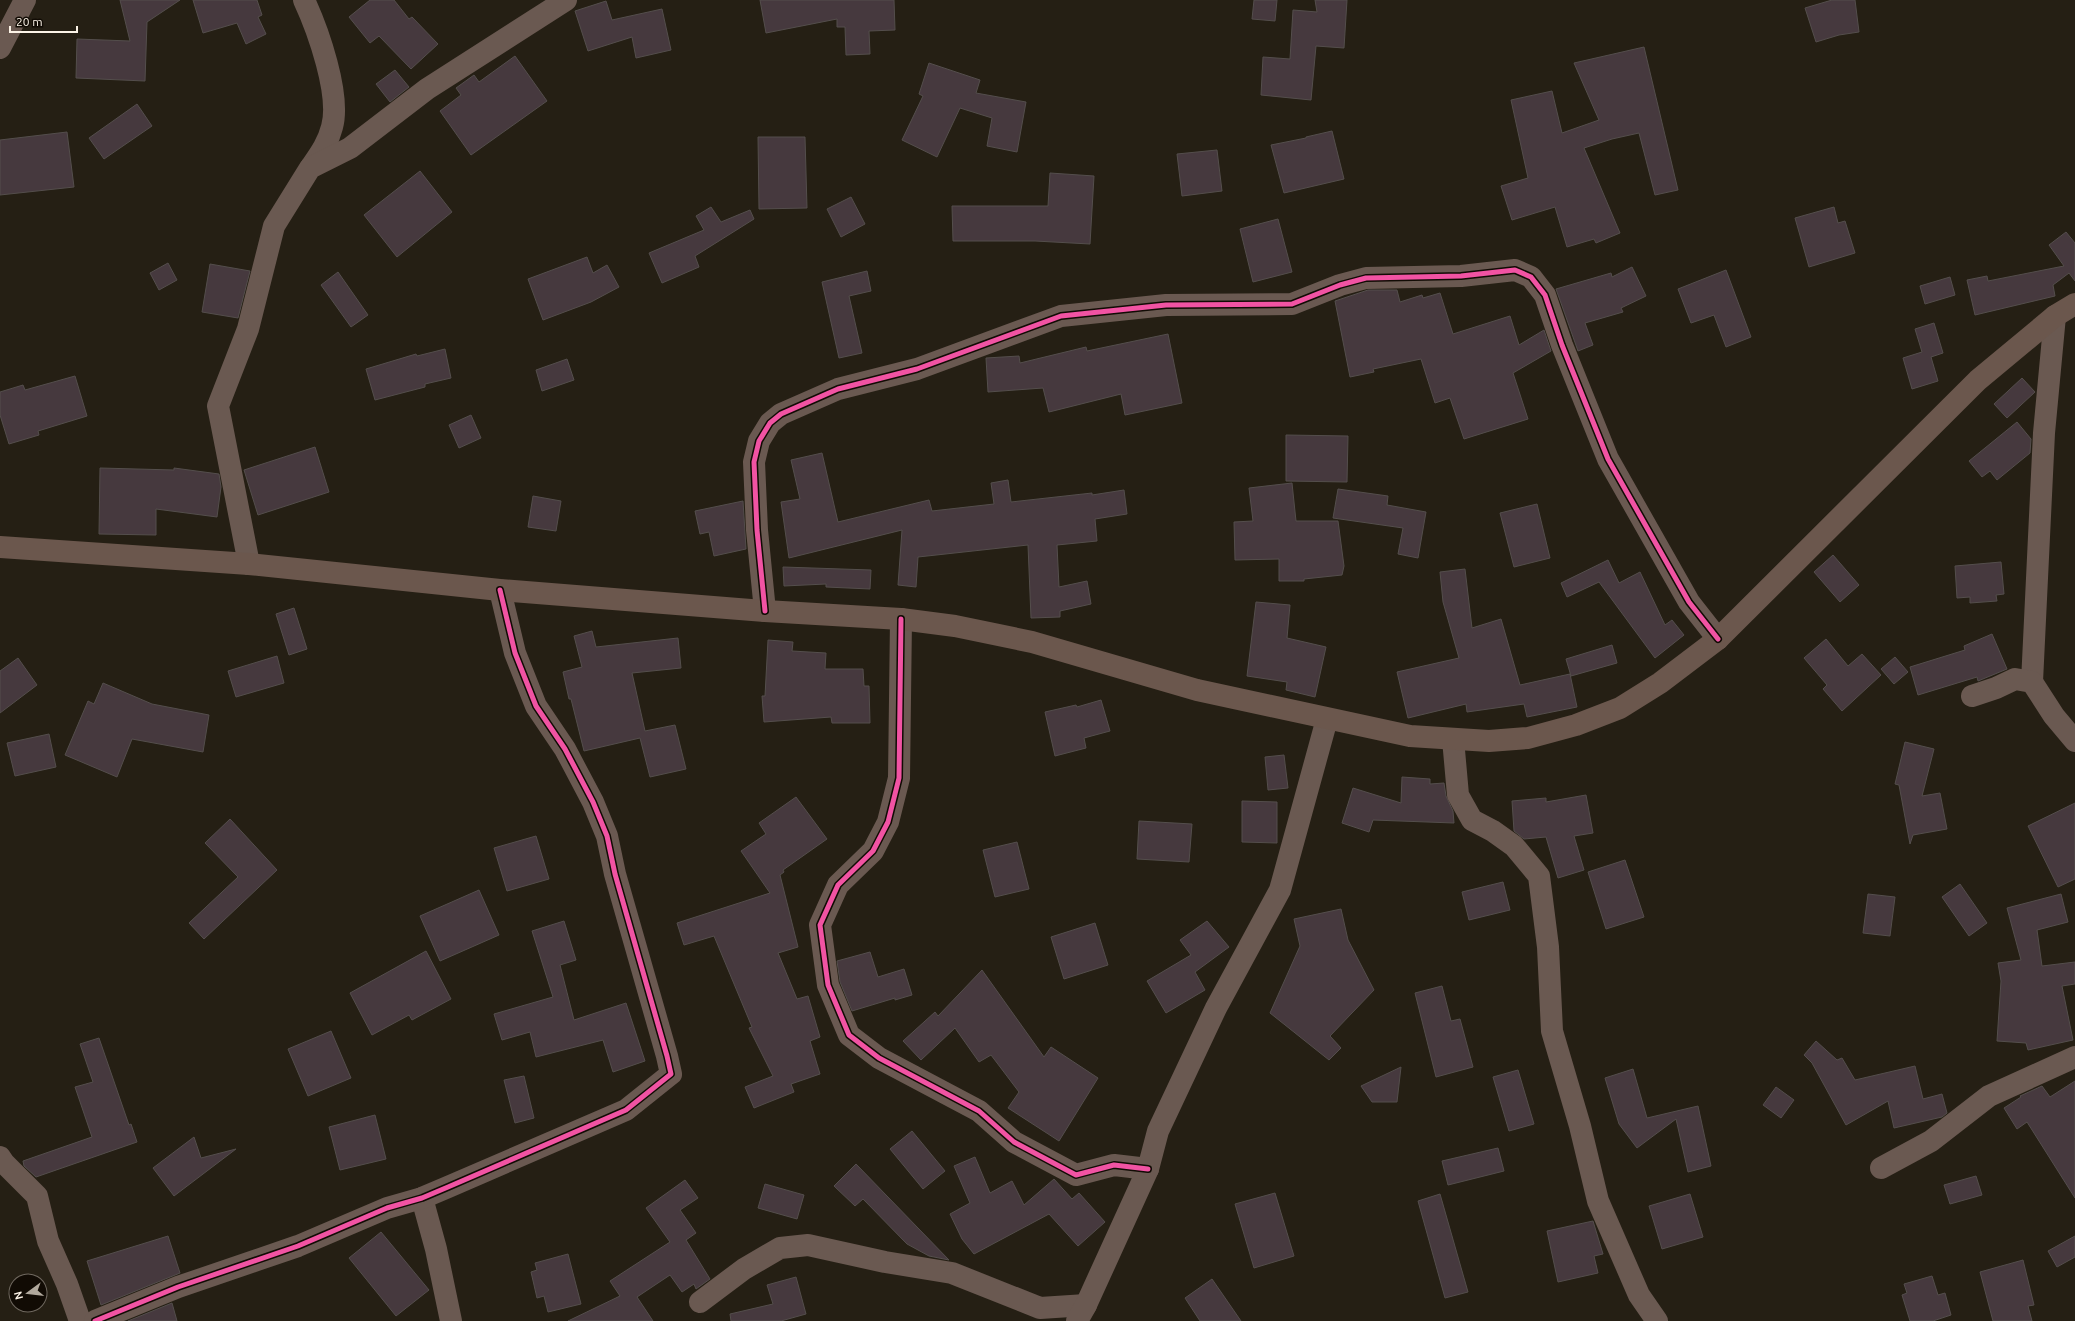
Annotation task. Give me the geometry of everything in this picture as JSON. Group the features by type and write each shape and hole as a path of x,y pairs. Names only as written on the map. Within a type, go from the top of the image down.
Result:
{"main road":[{"path":"0,547 249,564 500,590 765,611 901,619 955,626 1032,642 1197,690 1410,736 1489,741 1528,738 1576,725 1620,708 1660,683 1718,639 1978,380 2055,316 2075,304"}],"street":[{"path":"0,48 25,0"},
{"path":"249,564 218,406 248,329 274,226 310,168 325,147 333,125 334,94 316,26 304,0"},
{"path":"310,168 350,148 427,90 566,0"},
{"path":"765,611 757,530 754,462 759,441 770,423 781,414 838,389 917,369 1061,316 1166,305 1292,304 1340,285 1366,278 1461,276 1515,270 1531,277 1545,295 1562,345 1608,459 1689,602 1718,639"},
{"path":"2055,316 2044,433 2032,682 2054,716 2075,741"},
{"path":"95,1321 178,1287 298,1246 387,1208 422,1198 626,1110 670,1074 667,1056 615,874 607,836 593,802 568,755 536,706 515,653 500,590"},
{"path":"901,619 899,778 888,822 873,851 838,885 820,925 828,985 849,1035 879,1058 979,1111 1014,1142 1076,1175 1114,1165 1148,1169"},
{"path":"1972,696 1996,688 2015,679 2032,682"},
{"path":"700,1302 744,1269 780,1248 808,1245 885,1262 952,1273 1040,1308 1082,1313 1148,1169 1158,1132 1216,1008 1280,890 1327,719"},
{"path":"1453,739 1458,795 1472,820 1493,831 1514,846 1539,876 1548,947 1552,1032 1580,1126 1598,1201 1639,1295 1657,1321"},
{"path":"1881,1168 1931,1141 1989,1096 2075,1057"},
{"path":"0,1157 37,1196 48,1241 67,1284 80,1321"},
{"path":"422,1198 436,1249 451,1321"}],"building":[{"path":"120,0 180,0 147,22 145,81 76,78 77,39 130,41"},
{"path":"193,0 257,0 262,15 258,17 266,34 246,44 237,23 203,33"},
{"path":"370,0 394,0 409,19 412,17 438,44 411,69 379,36 370,43 349,17"},
{"path":"760,0 894,0 895,30 869,31 870,54 846,55 845,27 837,27 837,19 766,33"},
{"path":"1254,0 1277,0 1275,21 1252,19"},
{"path":"1315,0 1347,0 1344,48 1316,46 1311,100 1261,95 1263,57 1290,59 1293,10 1317,12"},
{"path":"1832,0 1855,0 1859,32 1839,35 1816,42 1805,8"},
{"path":"606,1 612,20 662,9 671,50 636,58 632,37 588,51 575,11"},
{"path":"1644,47 1678,190 1655,195 1639,133 1612,139 1584,148 1620,233 1596,243 1594,239 1567,247 1555,207 1512,220 1501,186 1528,178 1511,100 1552,91 1562,133 1599,120 1574,63"},
{"path":"515,56 547,101 471,155 440,111 461,95 456,88 474,75 479,82"},
{"path":"929,63 980,80 976,93 1026,102 1017,152 987,146 992,118 960,108 937,157 902,140 923,96 919,94"},
{"path":"395,70 409,87 390,102 376,84"},
{"path":"137,104 152,126 104,159 89,138"},
{"path":"1332,131 1344,179 1284,193 1271,145"},
{"path":"67,132 74,187 0,195 0,140"},
{"path":"758,137 805,137 807,208 759,209"},
{"path":"1217,150 1222,191 1182,196 1177,154"},
{"path":"420,171 452,212 397,257 364,215"},
{"path":"1050,173 1094,176 1090,244 1035,241 953,241 952,206 1048,206"},
{"path":"851,197 865,224 841,237 827,209"},
{"path":"711,207 721,222 750,210 754,219 695,256 699,267 662,283 649,253 704,230 696,216"},
{"path":"1834,207 1838,223 1845,221 1855,253 1809,267 1795,218"},
{"path":"1278,219 1292,272 1253,282 1240,229"},
{"path":"2066,232 2075,243 2075,281 2069,273 2053,285 2055,296 1975,315 1967,280 1987,276 1988,281 2064,266 2049,245"},
{"path":"587,257 593,273 607,265 619,287 591,302 543,320 528,279"},
{"path":"168,263 177,280 159,290 150,273"},
{"path":"210,264 250,271 238,318 202,312"},
{"path":"1632,267 1646,296 1621,308 1623,312 1585,323 1593,345 1578,351 1556,289 1611,273 1612,277"},
{"path":"1726,270 1751,337 1726,347 1714,315 1691,323 1678,289"},
{"path":"867,271 871,291 849,296 862,353 839,358 822,282"},
{"path":"338,272 368,315 351,327 321,285"},
{"path":"1950,277 1955,295 1925,304 1920,286"},
{"path":"1368,290 1397,290 1400,302 1422,295 1423,298 1440,293 1453,334 1510,316 1519,345 1544,330 1551,351 1513,373 1528,419 1464,439 1450,398 1435,403 1421,359 1373,369 1374,372 1350,377 1335,301"},
{"path":"1934,323 1943,353 1931,357 1938,381 1912,389 1903,358 1922,352 1915,329"},
{"path":"1168,334 1182,403 1125,415 1121,394 1049,412 1043,388 988,392 986,358 1019,356 1020,363 1086,347 1087,351"},
{"path":"445,349 451,378 425,384 425,387 375,400 366,369 416,354 417,356"},
{"path":"567,359 574,380 542,391 536,370"},
{"path":"75,376 87,416 38,431 39,435 9,444 0,415 0,392 23,385 25,390"},
{"path":"2022,378 2035,392 2007,418 1994,404"},
{"path":"471,415 481,438 459,448 449,425"},
{"path":"2017,422 2031,439 2030,453 1997,480 1990,471 1982,477 1969,461"},
{"path":"1286,435 1348,436 1347,482 1286,481"},
{"path":"315,447 329,492 258,515 244,470"},
{"path":"822,453 838,522 929,500 932,511 994,504 991,483 1008,480 1011,502 1092,493 1092,495 1124,490 1127,514 1095,519 1097,541 1057,545 1059,587 1087,581 1091,604 1060,611 1060,617 1031,618 1028,545 918,557 916,587 898,585 902,530 789,558 781,502 800,499 791,460"},
{"path":"100,468 174,470 174,468 219,474 221,487 217,517 156,509 156,535 99,534"},
{"path":"1292,483 1296,521 1338,521 1344,566 1342,575 1304,579 1304,581 1279,581 1279,559 1235,560 1234,522 1253,521 1249,488"},
{"path":"1338,489 1388,496 1387,505 1426,512 1418,558 1398,554 1403,528 1333,518"},
{"path":"533,496 561,501 556,531 528,527"},
{"path":"743,501 746,549 714,556 709,532 700,534 695,511"},
{"path":"1537,504 1550,558 1514,567 1500,513"},
{"path":"1833,555 1859,585 1840,602 1814,572"},
{"path":"1608,560 1619,583 1640,572 1665,625 1672,620 1684,635 1655,658 1599,582 1567,597 1561,583"},
{"path":"2001,562 2004,594 1996,595 1997,601 1970,603 1970,597 1957,598 1955,566"},
{"path":"783,567 871,570 870,589 826,587 826,584 784,586"},
{"path":"1465,569 1472,628 1501,619 1520,685 1570,674 1577,707 1527,717 1524,704 1467,712 1466,704 1408,718 1397,672 1459,658 1443,602 1440,572"},
{"path":"1256,602 1290,605 1287,638 1326,647 1315,697 1286,690 1287,682 1247,676"},
{"path":"294,608 307,649 289,655 276,614"},
{"path":"592,631 596,647 678,638 681,668 632,673 645,731 675,725 686,769 650,777 640,738 584,751 563,672 582,667 574,636"},
{"path":"1992,634 2007,669 1978,681 1977,677 1918,695 1910,667 1965,650 1964,646"},
{"path":"1826,639 1848,666 1862,654 1881,675 1842,711 1823,689 1827,685 1804,658"},
{"path":"768,640 793,642 792,651 826,653 825,669 863,669 864,686 869,686 870,723 832,723 831,717 764,722 762,696 765,696"},
{"path":"1612,645 1617,663 1571,676 1566,659"},
{"path":"277,656 284,683 236,697 228,671"},
{"path":"1895,657 1908,672 1894,684 1881,669"},
{"path":"18,658 37,685 0,713 0,671"},
{"path":"103,683 152,704 209,715 203,752 132,739 117,777 65,755 88,701 94,704"},
{"path":"1101,700 1110,731 1084,738 1086,748 1055,756 1045,712 1076,705 1077,707"},
{"path":"49,734 56,767 15,776 7,743"},
{"path":"1905,742 1934,749 1922,796 1940,793 1947,829 1913,835 1910,844 1899,785 1895,784"},
{"path":"1284,755 1288,788 1268,790 1265,757"},
{"path":"1402,777 1430,779 1430,784 1444,783 1446,796 1453,811 1454,823 1373,820 1369,832 1342,823 1353,788 1401,803"},
{"path":"1586,795 1593,833 1574,836 1584,870 1558,878 1546,837 1524,839 1514,831 1512,801 1546,798 1546,802"},
{"path":"796,797 827,839 783,870 784,872 780,875 798,947 778,953 797,999 808,996 820,1037 810,1041 820,1074 791,1084 794,1092 754,1108 745,1087 773,1076 749,1028 752,1027 714,936 684,945 677,923 770,893 741,851 766,834 759,823"},
{"path":"1242,801 1277,802 1277,843 1242,842"},
{"path":"2075,803 2075,879 2058,887 2028,826"},
{"path":"230,819 277,870 204,939 189,923 238,877 205,843"},
{"path":"1139,821 1192,824 1189,862 1137,859"},
{"path":"536,836 549,879 507,891 494,848"},
{"path":"1017,842 1029,889 995,897 983,850"},
{"path":"1625,860 1644,917 1606,929 1588,872"},
{"path":"1503,882 1510,910 1469,920 1462,892"},
{"path":"1960,884 1987,923 1969,936 1942,897"},
{"path":"479,890 499,935 440,961 420,916"},
{"path":"1868,894 1895,897 1890,936 1863,933"},
{"path":"2061,894 2068,922 2037,930 2042,966 2075,962 2075,984 2062,986 2073,1040 2028,1050 2026,1043 1997,1041 2001,981 1998,963 2021,960 2007,908"},
{"path":"1341,909 1348,940 1374,990 1330,1036 1341,1048 1329,1060 1270,1013 1300,946 1294,919"},
{"path":"564,921 576,960 560,965 574,1020 626,1003 645,1061 613,1072 603,1040 536,1057 530,1032 502,1040 494,1014 553,997 532,931"},
{"path":"1207,921 1229,947 1195,972 1205,990 1166,1013 1147,981 1191,955 1180,940"},
{"path":"1095,923 1108,965 1064,979 1051,937"},
{"path":"426,951 451,999 412,1020 409,1015 372,1035 350,993"},
{"path":"870,952 878,977 904,969 912,995 895,1000 895,998 852,1011 840,982 837,961"},
{"path":"982,970 1044,1057 1051,1047 1098,1078 1059,1141 1008,1108 1019,1092 991,1055 979,1062 955,1028 921,1060 903,1041 935,1012 938,1016"},
{"path":"1442,986 1451,1021 1460,1019 1473,1067 1436,1077 1415,993"},
{"path":"331,1031 351,1078 308,1096 288,1049"},
{"path":"99,1038 129,1125 131,1124 137,1142 36,1177 24,1166 23,1161 92,1137 75,1087 93,1082 80,1044"},
{"path":"1816,1041 1837,1060 1842,1058 1855,1080 1915,1066 1923,1099 1942,1094 1947,1113 1942,1117 1894,1128 1888,1101 1846,1125 1812,1063 1804,1055"},
{"path":"1401,1067 1397,1102 1372,1102 1361,1086"},
{"path":"1633,1069 1647,1118 1698,1106 1711,1166 1688,1172 1676,1119 1637,1148 1619,1124 1605,1078"},
{"path":"1518,1070 1534,1124 1509,1131 1493,1077"},
{"path":"524,1076 534,1118 515,1123 504,1080"},
{"path":"2075,1081 2075,1198 2027,1122 2017,1129 2004,1108 2021,1097 2020,1096 2042,1086 2050,1097"},
{"path":"1776,1087 1794,1100 1781,1118 1763,1105"},
{"path":"375,1115 386,1159 340,1170 329,1127"},
{"path":"912,1131 945,1171 923,1189 890,1149"},
{"path":"194,1137 201,1158 236,1149 174,1196 153,1168"},
{"path":"1498,1148 1504,1171 1448,1185 1442,1161"},
{"path":"975,1157 990,1193 1012,1181 1024,1205 1054,1179 1072,1199 1079,1193 1105,1222 1078,1246 1049,1214 974,1254 962,1239 950,1214 970,1203 954,1166"},
{"path":"856,1164 949,1260 929,1256 907,1244 863,1199 855,1206 834,1186"},
{"path":"1976,1176 1982,1195 1950,1204 1944,1185"},
{"path":"685,1180 698,1198 680,1210 696,1233 686,1240 710,1279 696,1289 694,1284 682,1292 670,1275 637,1297 653,1321 568,1321 620,1296 610,1281 670,1242 646,1208"},
{"path":"765,1184 804,1195 797,1219 758,1208"},
{"path":"1275,1193 1294,1256 1254,1268 1235,1204"},
{"path":"1440,1194 1468,1292 1445,1298 1418,1201"},
{"path":"1690,1194 1703,1237 1662,1249 1649,1206"},
{"path":"1593,1221 1603,1254 1594,1256 1598,1273 1558,1282 1547,1231"},
{"path":"381,1232 429,1290 396,1316 349,1258"},
{"path":"168,1236 180,1273 101,1305 87,1261"},
{"path":"2075,1236 2075,1257 2057,1267 2048,1251"},
{"path":"568,1254 581,1304 548,1312 544,1296 537,1298 531,1272 537,1270 535,1263"},
{"path":"2023,1260 2034,1305 2028,1306 2032,1321 1993,1321 1980,1272"},
{"path":"1932,1276 1938,1295 1945,1293 1951,1315 1933,1321 1910,1321 1902,1295 1907,1293 1904,1284"},
{"path":"796,1277 806,1314 781,1321 731,1321 730,1314 773,1304 767,1285"},
{"path":"1212,1279 1241,1321 1200,1321 1185,1298"},
{"path":"172,1303 177,1321 128,1321"}],"cycle path":[{"path":"765,611 757,530 754,462 759,441 770,423 781,414 838,389 917,369 1061,316 1166,305 1292,304 1340,285 1366,278 1461,276 1515,270 1531,277 1545,295 1562,345 1608,459 1689,602 1718,639"},
{"path":"95,1321 178,1287 298,1246 387,1208 422,1198 448,1187 626,1110 671,1074 615,874 607,836 593,802 565,749 536,706 515,653 500,590"},
{"path":"901,619 899,778 888,822 873,851 838,885 820,925 828,985 849,1035 879,1058 979,1111 1014,1142 1076,1175 1114,1165 1148,1169"}]}
